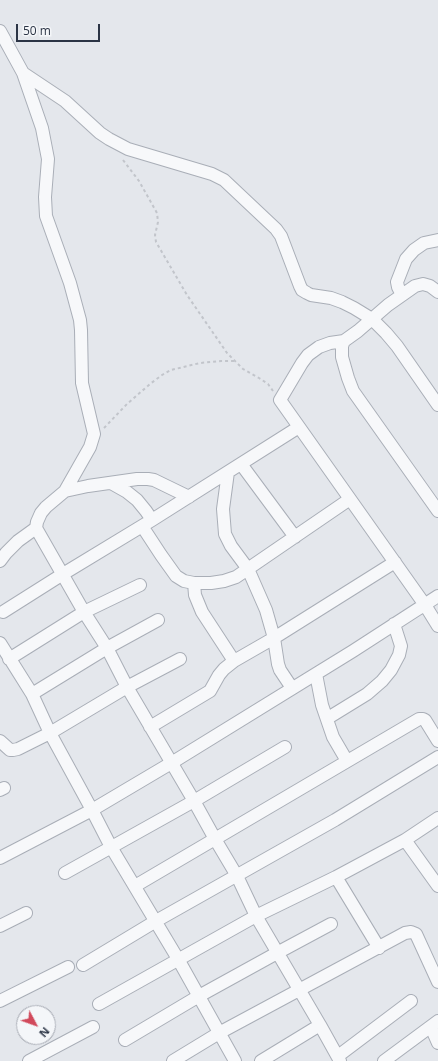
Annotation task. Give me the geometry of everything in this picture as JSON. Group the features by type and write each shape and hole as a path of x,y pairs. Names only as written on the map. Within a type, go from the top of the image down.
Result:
{"street":[{"path":"0,31 23,73 42,128 48,158 46,216 70,283 80,320 82,384 94,434 90,447 65,491 41,513 36,528 84,612 107,648 127,687 237,876 256,916 339,1059 411,1001"},
{"path":"23,73 65,100 100,133 128,149 212,174 224,180 276,228 281,236 302,290 311,295 331,298 342,302 372,319 397,346 438,405"},
{"path":"402,296 397,282 406,259 414,250 424,243 438,240"},
{"path":"438,292 430,286 423,284 415,286 388,305 344,341 330,343 319,347 308,355 302,363 280,400 395,562 438,626"},
{"path":"344,341 342,346 342,357 353,391 438,511"},
{"path":"3,612 299,427"},
{"path":"241,464 295,537"},
{"path":"228,472 223,509 225,534 231,546 248,569 266,610 274,638 278,664 292,688"},
{"path":"65,491 88,486 137,479 148,479 154,480 189,497"},
{"path":"111,483 137,500 146,510 147,523 161,555 176,576 184,581 194,583 211,583 236,577 350,499"},
{"path":"0,561 18,541 36,528"},
{"path":"150,727 210,691 219,675 234,661 274,638 395,562"},
{"path":"194,583 195,595 202,612 234,661"},
{"path":"9,659 84,612 140,585"},
{"path":"0,858 92,810 316,674 438,596"},
{"path":"32,694 107,648 158,620"},
{"path":"328,718 367,694 382,681 391,670 399,655 401,646 394,624"},
{"path":"0,643 32,694 50,733 111,847 156,921 235,1061"},
{"path":"0,741 10,750 18,749 50,733 127,687 180,659"},
{"path":"316,674 322,705 328,718 333,737 347,761"},
{"path":"135,886 419,719 426,720 438,741"},
{"path":"65,873 194,801 286,747"},
{"path":"83,965 156,921 335,820 438,757"},
{"path":"99,1004 256,916 336,878 405,840 437,820"},
{"path":"405,840 438,886"},
{"path":"336,878 379,948"},
{"path":"0,926 26,913"},
{"path":"125,1040 199,996 331,924"},
{"path":"173,1061 219,1032 405,933 411,932 416,934 438,982"},
{"path":"0,1001 68,967"},
{"path":"384,1061 396,1057 434,1024 438,1043"},
{"path":"261,1061 320,1025"},
{"path":"29,1061 93,1027"}],"path":[{"path":"120,156 139,181 157,213 158,219 155,235 156,242 187,295 226,353 243,369 268,384 280,400"},
{"path":"93,439 127,404 162,375 172,370 200,363 234,361"}]}
